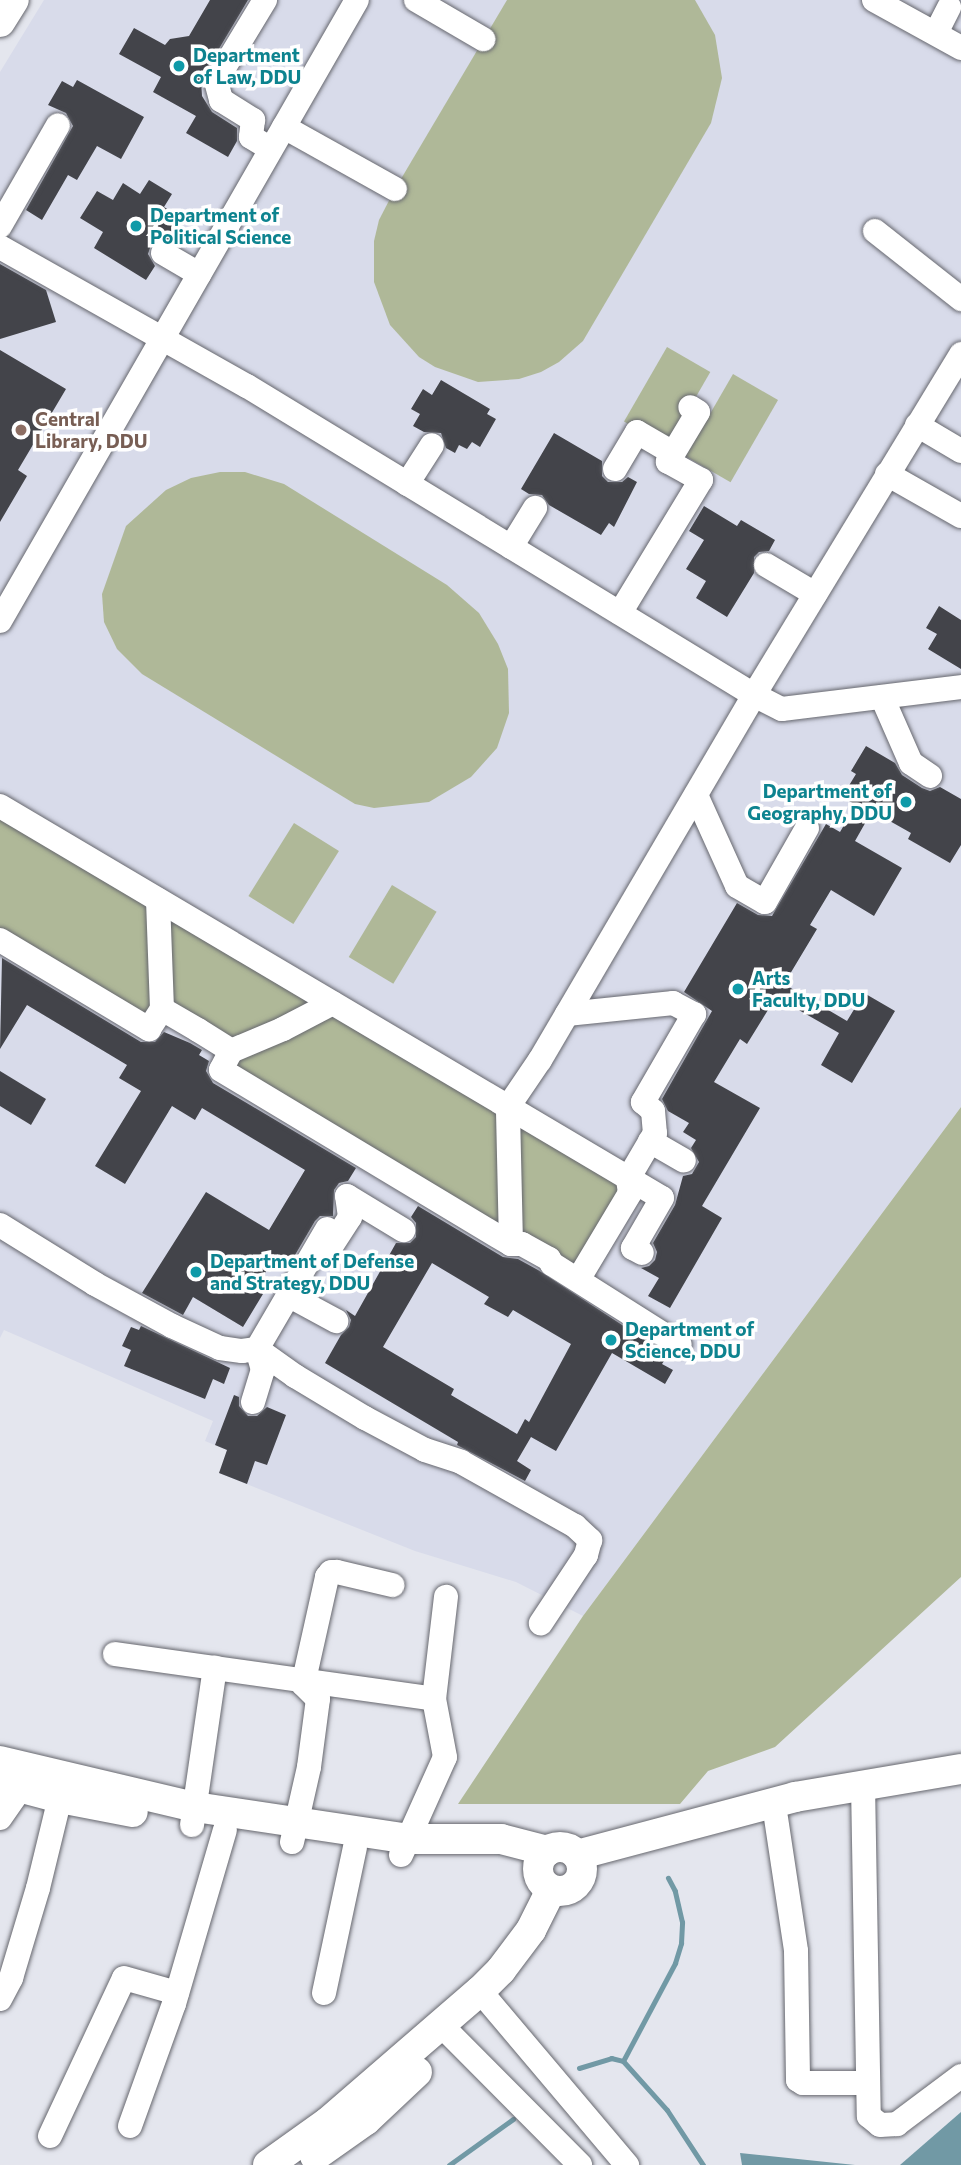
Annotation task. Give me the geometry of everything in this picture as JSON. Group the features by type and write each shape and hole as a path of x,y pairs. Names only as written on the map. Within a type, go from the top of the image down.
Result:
{"main road":[{"path":"0,22 14,0"},
{"path":"0,1761 193,1816 225,1830 294,1832 355,1847 404,1847"},
{"path":"10,1785 60,1798 294,1832 404,1847 486,1854 561,1871 961,1769"},
{"path":"303,2165 366,2120 448,2032 485,1997 531,1930 561,1871 795,1797 961,1786"},
{"path":"268,2165 448,2032"}],"street":[{"path":"265,0 237,41 216,82 221,100 230,109 253,120 251,137 271,149"},
{"path":"0,621 357,0"},
{"path":"416,0 483,39"},
{"path":"874,0 961,48"},
{"path":"936,33 949,7"},
{"path":"0,226 34,174 58,125"},
{"path":"284,127 396,189"},
{"path":"875,231 961,299"},
{"path":"0,247 34,271 163,338 754,695 782,709 961,687"},
{"path":"163,253 200,275"},
{"path":"511,1244 508,1107 567,1014 754,695 961,354"},
{"path":"620,613 704,475 668,462 698,412 690,407"},
{"path":"917,425 961,451"},
{"path":"615,469 638,430 673,453"},
{"path":"407,484 432,445"},
{"path":"887,474 961,516"},
{"path":"511,547 535,508"},
{"path":"766,565 815,594"},
{"path":"882,696 911,763 930,776"},
{"path":"696,795 737,886 746,896 765,902 807,828"},
{"path":"0,806 662,1198 633,1248 642,1253"},
{"path":"0,940 149,1029 162,1009 158,900"},
{"path":"567,1014 683,1001 694,1014 643,1102 653,1111 656,1120 655,1133 628,1179 630,1193 578,1280"},
{"path":"333,1003 283,1030 231,1051 220,1070 368,1161 511,1244 522,1244 534,1251 680,1345"},
{"path":"162,1009 195,1034 231,1051"},
{"path":"650,1141 684,1161"},
{"path":"253,1402 263,1370 257,1349 263,1315 288,1295 368,1161"},
{"path":"338,1212 403,1230"},
{"path":"312,1255 332,1245 350,1217 338,1212"},
{"path":"0,1225 95,1284 184,1334 220,1348 242,1351 257,1349 295,1376 365,1418 425,1450 461,1462 575,1526 590,1540 586,1555 541,1623"},
{"path":"288,1295 336,1321"},
{"path":"294,1832 309,1767 318,1699 303,1684 327,1577 331,1572 392,1585"},
{"path":"404,1847 445,1757 434,1699 446,1597"},
{"path":"115,1654 434,1699"},
{"path":"193,1816 215,1668"},
{"path":"0,1818 10,1785"},
{"path":"864,1792 869,2116 888,2127 897,2124 961,2076"},
{"path":"0,1998 10,1978 38,1888 60,1798"},
{"path":"776,1818 796,1951 798,2080 803,2083 867,2082"},
{"path":"130,2126 177,1993 225,1830"},
{"path":"324,1993 355,1847"},
{"path":"50,2136 124,1978 177,1993"},
{"path":"485,1997 627,2165"},
{"path":"448,2032 580,2165"}],"shaded area":[{"path":"44,0 961,0 961,1107 583,1616 516,1582 415,1551 219,1473 227,1450 205,1441 213,1421 4,1330 0,1338 0,72"}],"green space":[{"path":"507,0 695,0 715,35 722,78 711,123 583,341 559,362 541,372 519,379 478,382 435,367 419,357 390,325 374,282 374,241 379,220 395,189"},
{"path":"667,347 710,372 667,446 624,421"},
{"path":"733,374 778,400 731,482 686,456"},
{"path":"220,472 245,472 284,484 447,585 479,613 498,644 508,669 509,713 497,748 471,777 429,802 374,808 355,804 142,674 117,649 104,622 102,594 126,526 166,490 191,478"},
{"path":"0,813 147,902 157,1000 148,1016 0,935"},
{"path":"294,823 339,851 293,924 248,896"},
{"path":"392,885 437,912 393,984 349,957"},
{"path":"164,916 311,1004 233,1043 173,1005"},
{"path":"331,1012 500,1114 499,1227 239,1078 235,1056"},
{"path":"961,1107 961,1577 775,1747 708,1771 680,1804 458,1804 583,1616"},
{"path":"517,1121 622,1188 578,1263 572,1264 521,1232"}],"water":[{"path":"961,2112 961,2165 900,2165"},
{"path":"740,2153 855,2165 742,2165"}],"building":[{"name":"Department of Law, DDU","path":"210,0 248,0 201,79 202,96 212,112 237,128 237,141 228,157 186,133 196,116 153,92 161,77 119,54 134,28 165,45 170,39 189,36"},
{"path":"77,80 144,117 121,159 97,146 77,180 68,175 42,220 26,210 73,126 66,113 48,105 62,81 73,87"},
{"name":"Department of Political Science","path":"149,180 172,194 164,207 184,219 171,240 162,238 151,245 148,254 155,266 146,280 94,248 103,232 80,218 97,191 113,200 123,183 140,194"},
{"path":"0,264 46,290 56,322 0,339"},
{"name":"Central Library, DDU","path":"0,350 66,389 18,470 27,476 0,522"},
{"path":"441,380 490,409 487,414 496,419 480,447 472,442 467,449 459,445 455,453 446,448 441,433 424,432 413,426 420,414 411,409 423,389 432,395"},
{"path":"554,433 602,461 602,476 608,482 622,482 628,477 637,482 614,527 609,523 601,535 549,505 542,495 529,494 521,489"},
{"path":"704,506 737,526 741,520 775,540 769,551 759,552 754,557 754,573 727,617 696,598 706,581 686,569 704,540 689,531"},
{"path":"939,606 961,620 961,669 928,649 937,634 926,628"},
{"name":"Arts Faculty, DDU","path":"866,746 895,763 902,775 922,788 930,791 940,787 961,799 961,845 950,863 908,839 911,833 872,811 855,841 902,868 874,916 831,890 810,925 817,929 784,984 847,1021 864,993 895,1011 852,1083 821,1065 839,1033 776,997 747,1044 740,1039 714,1082 760,1108 702,1206 722,1218 670,1308 648,1296 659,1278 641,1268 649,1266 655,1260 657,1252 653,1243 675,1205 683,1176 692,1174 699,1162 691,1148 696,1140 683,1132 689,1123 668,1111 662,1099 712,1011 684,992 737,903 758,915 772,916 826,824 840,832 856,805 842,797 856,774 851,771"},
{"path":"2,958 141,1042 155,1042 164,1032 202,1050 199,1055 209,1061 206,1071 213,1083 356,1168 348,1181 339,1183 334,1190 333,1216 320,1216 315,1221 288,1267 279,1261 275,1268 268,1268 255,1290 263,1294 243,1327 193,1297 183,1315 142,1293 206,1192 269,1230 305,1170 202,1108 195,1120 172,1106 125,1184 95,1166 141,1091 119,1078 127,1065 27,1005 0,1049"},
{"path":"0,1071 46,1099 31,1125 0,1106"},
{"name":"Department of Science, DDU","path":"418,1206 503,1257 518,1259 668,1355 662,1364 673,1370 665,1384 612,1353 556,1451 531,1437 517,1461 531,1470 525,1481 457,1445 458,1442 325,1363 341,1335 349,1327 351,1320 346,1310 355,1316 396,1243 410,1243 416,1237 416,1223 411,1217","holes":["432,1263 489,1297 484,1304 508,1317 513,1310 571,1344 529,1422 525,1419 517,1434 451,1395 454,1389 383,1347"]},
{"path":"141,1326 230,1368 224,1384 213,1379 205,1399 124,1366 131,1350 122,1346 131,1327 139,1330"},
{"path":"234,1395 239,1397 239,1406 248,1416 257,1416 267,1407 286,1415 267,1465 255,1461 247,1484 219,1473 227,1450 215,1445"}],"waterway":[{"path":"623,2061 675,1963 681,1943 682,1922 675,1891 668,1878"},
{"path":"579,2068 611,2058 623,2061 667,2110 703,2165"},
{"path":"449,2165 513,2119"}],"place":[{"name":"Department of Law, DDU","path":"179,66"},
{"name":"Department of Political Science","path":"136,226"},
{"name":"Central Library, DDU","path":"21,430"},
{"name":"Department of Geography, DDU","path":"906,802"},
{"name":"Arts Faculty, DDU","path":"738,989"},
{"name":"Department of Defense and Strategy, DDU","path":"196,1272"},
{"name":"Department of Science, DDU","path":"611,1340"}]}
